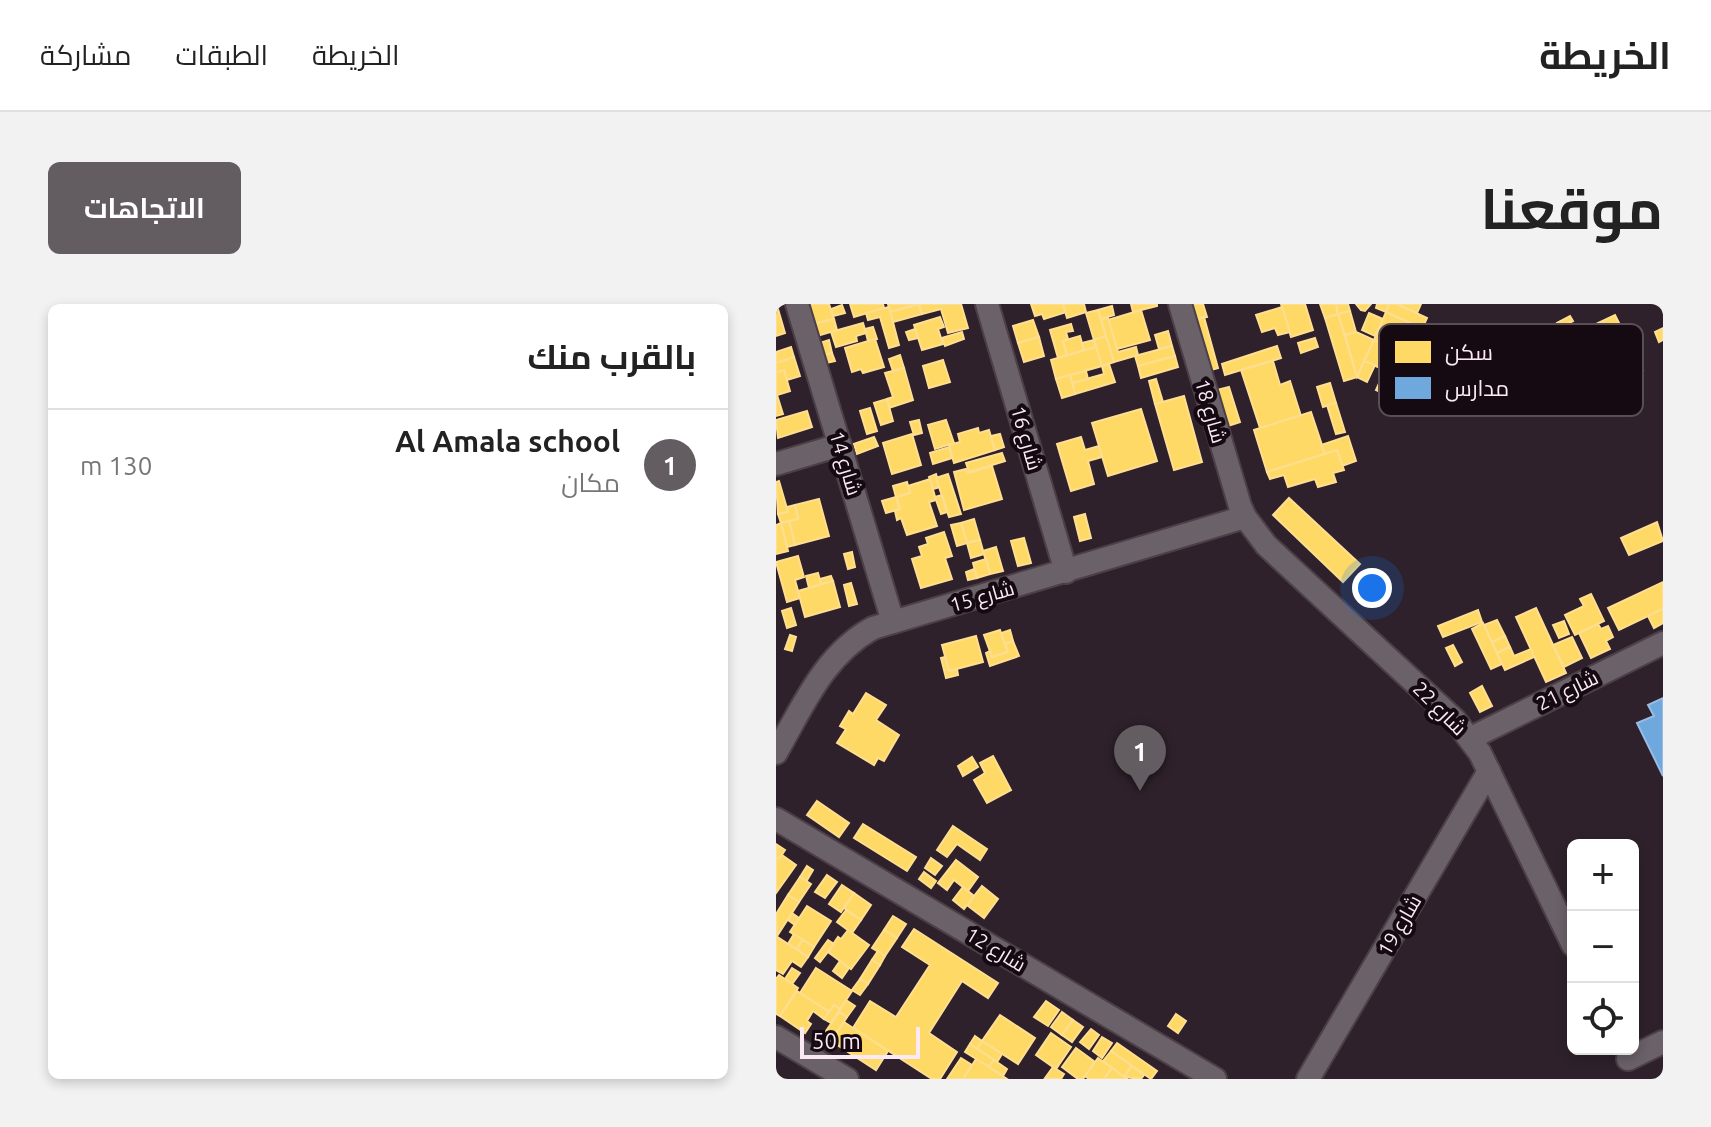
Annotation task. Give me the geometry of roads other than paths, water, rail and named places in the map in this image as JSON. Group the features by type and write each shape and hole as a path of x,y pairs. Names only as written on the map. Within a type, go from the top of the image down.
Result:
{"street":[{"name":"شارع 14","path":"797,304 893,622"},
{"name":"شارع 16","path":"987,304 1066,572"},
{"name":"شارع 18","path":"1180,304 1232,483 1245,517"},
{"path":"776,464 840,445"},
{"name":"شارع 15","path":"776,753 815,684 839,651 864,633 1245,517"},
{"name":"شارع 22","path":"1245,517 1266,545 1471,738 1567,933"},
{"name":"شارع 21","path":"1471,738 1663,643"},
{"name":"شارع 19","path":"1308,1079 1489,771"},
{"name":"شارع 12","path":"776,819 1208,1077"},
{"path":"776,1037 847,1079"},
{"path":"1630,1062 1663,1042"}],"place":[{"name":"Al Amala school","path":"1140,791"}]}
